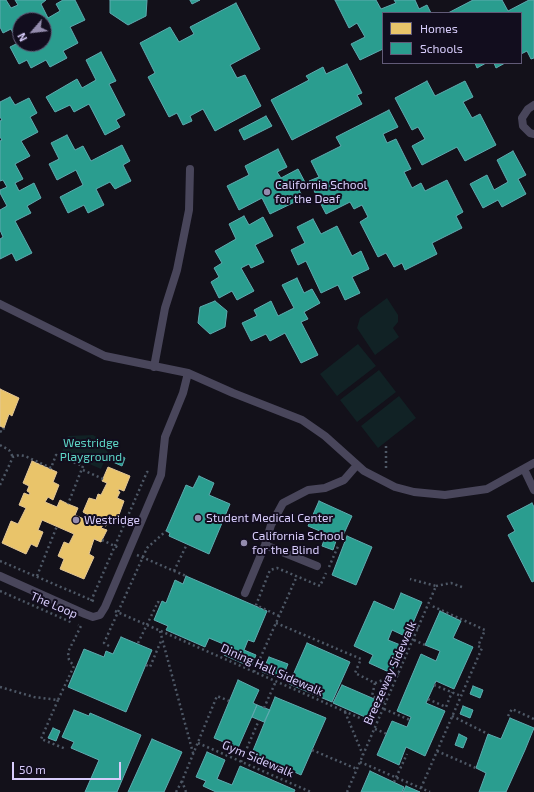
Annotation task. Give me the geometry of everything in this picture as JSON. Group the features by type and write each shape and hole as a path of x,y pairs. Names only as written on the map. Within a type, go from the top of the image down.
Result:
{"lane":[{"path":"534,105 528,109 522,118 523,126 530,133 534,134"},
{"path":"154,367 165,308 177,270 189,210 190,169"},
{"path":"0,304 105,356 188,373 233,393 302,420 325,436 357,465 386,483 414,492 445,495 487,488 524,470 534,463"},
{"path":"0,576 85,614 93,617 100,615 129,552 161,475 165,437 183,393 188,373"},
{"path":"245,593 265,546 270,525 283,503 308,490 324,488 344,480 357,465"},
{"path":"524,470 534,490"},
{"path":"265,546 317,566"}],"path":[{"path":"0,431 2,432 4,428"},
{"path":"0,445 9,450 13,458"},
{"path":"386,446 386,483"},
{"path":"0,485 13,458 19,455 25,456 51,468 56,455 83,466 83,470 103,479"},
{"path":"68,504 83,470"},
{"path":"85,614 146,472 161,475"},
{"path":"37,576 57,526"},
{"path":"109,646 104,643 142,558 147,548 166,531"},
{"path":"102,540 186,576"},
{"path":"174,571 187,544"},
{"path":"280,616 256,605 270,570 277,568 320,586 339,544"},
{"name":"Dining Hall Sidewalk","path":"0,562 37,576 376,725"},
{"path":"254,672 297,576"},
{"path":"410,579 436,586 451,583 462,587"},
{"name":"Breezeway Sidewalk","path":"347,792 419,629 436,586"},
{"name":"The Loop","path":"0,591 81,626 68,652 69,660 74,666 58,700"},
{"path":"138,643 158,602 161,604"},
{"path":"420,788 482,648 478,646 485,630 429,604"},
{"path":"276,623 361,659 355,673 376,683 399,674"},
{"path":"412,626 419,629"},
{"path":"160,631 193,753"},
{"path":"146,665 150,667 162,640"},
{"path":"414,640 425,645"},
{"path":"264,708 276,682"},
{"path":"376,683 372,696 386,703"},
{"path":"434,685 461,696"},
{"path":"0,687 34,697 58,700 41,739 66,750"},
{"path":"428,699 446,707 452,692"},
{"path":"176,792 217,696 229,700"},
{"path":"384,709 410,720"},
{"path":"508,716 512,709 534,719"},
{"path":"344,711 363,756"},
{"path":"452,716 488,734"},
{"path":"241,762 259,720"},
{"path":"375,729 387,734"},
{"name":"Gym Sidewalk","path":"198,743 310,792"},
{"path":"312,750 357,769"},
{"path":"437,751 476,768"},
{"path":"394,782 407,754"},
{"path":"360,762 430,792"},
{"path":"182,781 186,792"}],"green space":[{"path":"387,298 398,315 398,322 393,328 399,337 375,355 357,328 360,318"},
{"path":"358,344 376,366 337,396 320,374"},
{"path":"379,370 396,392 357,422 340,400"},
{"path":"399,396 416,418 378,448 361,426"},
{"name":"Westridge Playground","path":"93,435 102,440 108,453 101,469 62,452 68,436"}],"building: Homes":[{"path":"0,389 19,398 12,416 9,414 4,428 0,426"},
{"name":"Westridge","path":"32,461 57,472 53,482 59,485 53,500 48,497 45,502 57,507 60,500 78,508 75,515 86,520 88,515 83,512 89,498 96,500 98,494 101,495 107,483 102,481 108,467 130,476 124,491 119,489 118,491 120,492 117,498 124,501 116,523 109,520 106,526 103,525 101,528 107,530 101,542 94,539 89,554 94,557 84,579 60,569 64,559 58,556 64,542 69,544 74,534 42,520 38,530 43,532 37,547 31,544 26,554 2,543 11,521 18,524 26,508 19,505 24,493 29,495 30,493 27,491 29,486 23,483"}],"building: Schools":[{"path":"0,0 6,0 11,8 18,5 15,0 46,0 41,4 45,12 12,12 12,31 11,29 3,33 0,27"},
{"path":"63,0 75,0 85,20 70,27 78,43 63,51 67,58 50,67 46,60 31,68 27,60 19,64 13,52 52,52 52,16 60,11 56,4"},
{"path":"110,0 147,0 146,16 128,25 110,13"},
{"path":"190,0 200,0 192,4"},
{"path":"335,0 376,0 381,9 396,3 394,0 415,0 419,9 427,5 430,12 382,12 382,49 360,60 351,44 365,37 357,23 349,28"},
{"path":"473,0 502,0 508,11 529,0 534,0 534,58 531,59 527,51 522,54 522,12 450,12"},
{"path":"236,3 260,49 230,65 237,78 245,75 261,106 215,131 203,109 190,116 192,121 183,125 177,113 169,117 148,77 155,73 140,43 170,27 179,42 194,34 190,27"},
{"path":"101,52 116,81 109,84 125,115 116,120 120,127 105,135 89,104 74,112 70,105 55,112 46,97 77,79 82,88 96,80 86,60"},
{"path":"347,64 362,93 357,95 362,104 292,140 271,100 309,80 306,76 323,67 326,74"},
{"path":"475,64 484,64 477,68"},
{"path":"494,64 503,64 496,68"},
{"path":"427,81 435,96 465,81 473,97 463,102 472,118 480,114 496,145 465,161 457,147 422,165 412,146 425,139 418,127 412,130 395,98"},
{"path":"10,97 15,105 29,98 37,113 30,117 38,132 21,141 30,156 15,164 23,179 15,183 19,191 34,183 41,198 27,206 31,213 15,221 32,253 16,261 12,253 0,259 0,239 3,237 0,230 0,210 7,206 0,193 0,190 7,187 3,180 0,181 0,141 2,140 0,137 0,121 2,120 0,117 0,102"},
{"path":"389,110 398,127 383,134 387,143 396,139 411,169 404,172 412,188 421,183 425,191 447,180 463,212 456,216 462,228 432,243 437,254 405,270 402,263 394,267 386,253 378,257 360,222 368,217 362,205 354,209 350,202 326,214 309,181 319,177 311,161 341,146 336,137"},
{"path":"266,116 272,126 244,140 239,130"},
{"path":"67,135 75,150 83,146 91,161 122,145 130,161 123,165 131,181 115,189 110,182 96,189 104,205 88,213 84,205 68,213 60,197 83,185 76,170 57,180 49,164 59,159 51,143"},
{"path":"278,149 287,167 277,172 281,178 298,169 307,186 299,190 303,198 270,214 262,198 239,210 227,186 249,175 245,166"},
{"path":"513,151 526,175 518,179 526,194 502,207 498,200 483,208 470,184 487,175 494,190 508,182 497,160"},
{"path":"244,216 249,225 263,217 273,236 255,245 264,262 251,268 249,264 241,268 254,291 237,300 232,291 219,298 211,282 219,277 214,268 222,263 215,251 236,239 229,224"},
{"path":"313,219 321,234 337,226 352,256 361,251 369,269 352,277 360,293 345,300 338,285 321,293 306,261 298,265 291,250 305,243 297,227"},
{"path":"297,278 304,293 312,289 320,303 304,312 308,319 301,322 318,355 301,363 285,333 270,341 266,334 251,341 242,323 257,316 254,310 271,301 278,316 294,308 282,285"},
{"path":"215,301 227,311 225,327 210,334 198,323 200,307"},
{"path":"117,454 125,458 122,466 113,462"},
{"name":"Student Medical Center","path":"199,476 214,483 209,495 230,504 209,554 169,536 170,533 166,531 186,485 193,488"},
{"path":"319,501 352,516 341,540 308,526"},
{"path":"532,503 534,507 534,581 532,582 508,535 515,531 507,516"},
{"path":"347,536 372,547 356,585 332,575"},
{"path":"325,537 336,541 333,550 322,546"},
{"path":"186,576 267,611 254,642 248,640 244,650 256,655 251,667 224,655 228,646 209,638 205,647 166,630 168,626 154,620 162,601 166,603 175,580 183,584"},
{"path":"401,593 422,602 407,637 392,630 388,640 403,646 391,673 369,663 373,655 354,646 374,601 394,610"},
{"path":"440,611 461,621 453,638 473,647 454,689 436,681 426,703 445,711 425,756 406,747 399,765 377,755 392,721 407,727 411,717 397,711 421,654 436,661 440,651 425,645"},
{"path":"121,637 152,650 126,712 68,687 84,649 104,657 106,651 113,654"},
{"path":"307,643 350,662 332,702 289,684"},
{"path":"269,657 288,664 282,679 262,672"},
{"path":"238,680 259,690 253,703 257,705 238,748 214,738"},
{"path":"342,685 379,701 372,720 333,703"},
{"path":"473,686 483,690 480,698 470,694"},
{"path":"275,697 326,718 301,775 252,753"},
{"path":"257,705 270,710 264,722 252,717"},
{"path":"463,706 473,710 470,718 460,714"},
{"path":"74,710 89,716 90,713 141,735 117,792 85,792 99,760 71,748 74,742 62,737"},
{"path":"510,718 534,728 525,750 506,792 479,792 486,773 476,768 488,734 501,739"},
{"path":"53,728 60,731 56,741 48,738"},
{"path":"459,734 467,738 463,748 455,745"},
{"path":"152,739 182,752 164,792 128,792"},
{"path":"207,752 225,760 217,779 232,785 240,766 295,790 294,792 216,792 203,786 206,781 196,777"},
{"path":"370,771 404,787 402,792 361,792"},
{"path":"406,786 420,792 403,792"}],"place":[{"name":"California School for the Deaf","path":"267,192"},
{"name":"Student Medical Center","path":"198,518"},
{"name":"Westridge","path":"76,520"},
{"name":"California School for the Blind","path":"244,543"}]}
